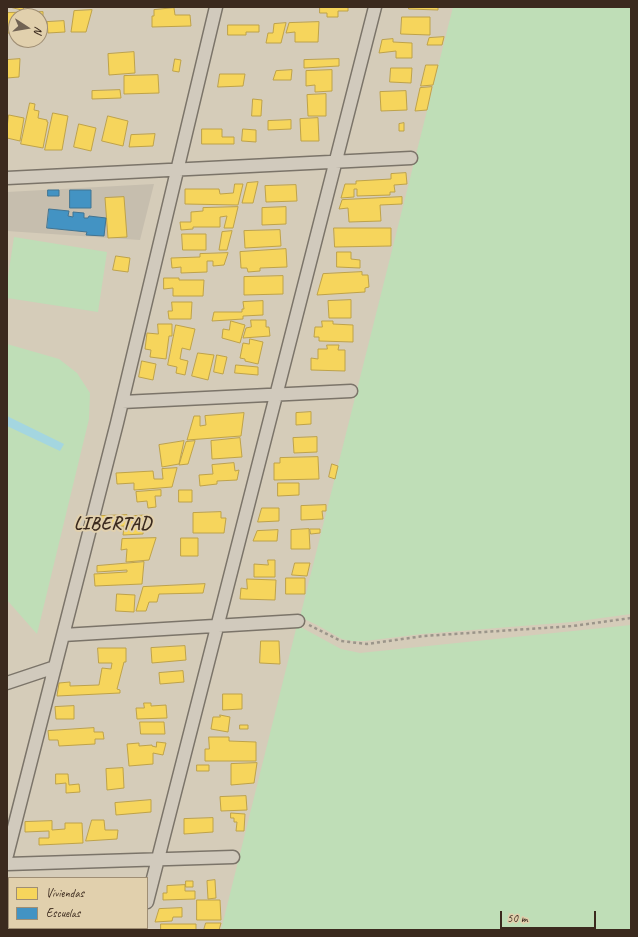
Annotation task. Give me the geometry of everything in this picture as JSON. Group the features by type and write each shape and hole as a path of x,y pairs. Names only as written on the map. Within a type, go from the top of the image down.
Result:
{"street":[{"path":"7,855 122,402 216,7"},
{"path":"148,898 216,626 375,7"},
{"path":"7,178 411,158"},
{"path":"122,402 351,390"},
{"path":"63,635 298,621"},
{"path":"7,682 55,667"},
{"path":"7,864 233,857"}],"path":[{"path":"298,621 314,626 341,641 356,644 367,644 424,636 573,626 631,618"}],"shaded area":[{"path":"154,184 140,240 7,231 7,192"}],"green space":[{"path":"453,7 631,7 631,614 572,622 352,641 342,639 300,617"},
{"path":"14,237 107,252 98,312 7,298 7,283"},
{"path":"7,344 59,359 77,373 90,393 89,419 37,634 7,600"},
{"path":"297,625 341,649 360,653 631,625 631,930 221,930"}],"water":[{"path":"7,416 64,444 60,451 7,426"}],"building: Viviendas":[{"path":"10,7 24,7 24,8"},
{"path":"320,7 348,7 348,11 338,11 338,17 327,17 327,13 320,13"},
{"path":"409,7 438,7 438,10 409,9"},
{"path":"174,8 175,15 190,15 191,26 152,27 152,16 154,16 154,10"},
{"path":"92,10 86,32 71,32 74,11"},
{"path":"8,13 8,33 7,33"},
{"path":"402,17 430,17 430,35 401,34"},
{"path":"64,21 65,32 48,33 48,22"},
{"path":"319,22 318,42 295,42 295,32 286,33 289,23"},
{"path":"286,23 281,43 266,43 268,33 273,33 274,24"},
{"path":"228,25 259,25 259,32 246,32 246,35 228,35"},
{"path":"444,37 442,45 427,45 429,38"},
{"path":"393,39 393,42 412,43 412,58 396,58 396,51 379,53 382,40"},
{"path":"134,52 135,73 109,75 108,54"},
{"path":"20,59 19,77 7,78 7,60"},
{"path":"175,59 181,60 179,72 173,71"},
{"path":"339,59 339,66 304,68 304,60"},
{"path":"426,65 438,65 433,85 421,86"},
{"path":"391,68 412,68 411,83 390,82"},
{"path":"292,70 291,80 273,80 276,71"},
{"path":"332,70 332,91 315,92 315,85 306,86 306,71"},
{"path":"220,74 245,74 243,86 218,87"},
{"path":"158,75 159,93 124,94 124,76"},
{"path":"432,87 427,110 415,111 420,88"},
{"path":"120,90 121,98 92,99 92,91"},
{"path":"406,91 407,110 381,111 380,92"},
{"path":"326,94 326,116 308,116 307,95"},
{"path":"253,99 262,100 261,116 252,116"},
{"path":"30,103 35,104 34,110 39,111 38,118 47,120 48,122 43,148 21,144"},
{"path":"53,113 68,116 62,150 45,150"},
{"path":"9,115 24,118 20,141 7,138"},
{"path":"108,116 128,121 123,146 102,141"},
{"path":"318,118 319,141 301,141 300,119"},
{"path":"291,120 291,129 268,130 268,121"},
{"path":"404,123 404,131 399,131 399,124"},
{"path":"79,124 96,128 91,151 74,147"},
{"path":"202,129 222,129 222,137 234,137 234,144 202,144"},
{"path":"243,129 256,130 256,142 242,141"},
{"path":"155,134 153,146 129,147 131,135"},
{"path":"406,173 407,184 394,185 395,192 390,192 390,195 357,196 357,189 354,189 354,197 341,198 345,184 356,184 356,181 391,179 391,174"},
{"path":"258,182 253,203 242,203 247,183"},
{"path":"235,184 243,184 238,205 185,204 185,189 219,189 220,194 233,193"},
{"path":"296,185 297,201 266,202 265,186"},
{"path":"124,197 127,237 108,238 105,198"},
{"path":"402,197 402,204 380,205 381,221 349,222 348,208 339,209 342,200"},
{"path":"238,207 233,228 224,228 227,216 220,217 220,227 193,227 193,229 181,230 180,222 191,222 191,212 203,211 203,208"},
{"path":"286,207 286,224 262,225 262,208"},
{"path":"334,228 391,228 391,246 335,247"},
{"path":"280,230 281,246 245,248 244,231"},
{"path":"232,231 227,250 219,250 222,232"},
{"path":"182,234 206,234 206,250 183,250"},
{"path":"286,249 287,267 260,268 260,271 248,272 247,268 241,268 240,252"},
{"path":"337,252 351,252 351,259 360,260 360,268 337,267"},
{"path":"228,253 224,265 213,266 213,261 207,261 207,272 181,273 181,267 172,268 171,258 200,257 200,254"},
{"path":"116,256 130,258 128,272 113,270"},
{"path":"362,272 362,275 368,275 369,287 365,288 365,292 317,295 323,274"},
{"path":"283,276 283,294 244,295 244,277"},
{"path":"164,278 179,278 179,280 204,280 203,296 173,296 173,288 164,289"},
{"path":"351,300 351,318 329,318 328,301"},
{"path":"263,301 263,315 243,316 243,319 212,321 214,312 242,312 242,309 244,309 243,302"},
{"path":"172,302 192,302 191,319 169,319 168,311 172,311"},
{"path":"251,320 266,320 266,327 269,327 270,336 243,338 246,328 251,327"},
{"path":"231,321 245,325 240,343 222,338 223,329 229,330"},
{"path":"322,321 333,321 333,324 353,325 353,342 319,341 319,337 314,337 315,327 322,327"},
{"path":"158,324 172,324 172,336 169,336 166,359 150,357 151,350 145,349 147,333 158,334"},
{"path":"176,325 195,329 190,350 182,348 180,359 188,361 185,375 176,373 177,367 168,365"},
{"path":"250,339 263,342 258,364 245,361 245,359 240,358 243,343 249,344"},
{"path":"327,345 339,345 338,350 345,350 345,371 311,370 311,358 318,359 318,349 327,349"},
{"path":"198,353 214,355 208,380 192,376"},
{"path":"217,355 227,357 223,374 214,372"},
{"path":"142,361 156,364 153,380 139,377"},
{"path":"236,365 258,367 258,375 235,373"},
{"path":"311,412 311,424 296,425 296,413"},
{"path":"244,413 241,436 187,440 194,416 200,416 200,426 206,425 205,416"},
{"path":"317,437 317,452 294,453 293,438"},
{"path":"240,438 242,457 212,459 211,441"},
{"path":"184,441 179,464 162,467 159,445"},
{"path":"195,441 188,464 179,465 186,442"},
{"path":"318,457 319,479 274,480 274,463 280,463 280,458"},
{"path":"234,463 235,471 239,470 237,480 217,481 217,484 200,486 199,475 213,474 212,465"},
{"path":"332,464 338,466 335,479 329,477"},
{"path":"177,468 172,487 134,490 134,483 117,484 116,473 153,471 154,479 163,479 162,469"},
{"path":"278,483 299,483 299,495 278,496"},
{"path":"161,490 161,496 155,496 156,507 148,508 147,501 137,502 136,492"},
{"path":"179,490 192,490 192,502 179,502"},
{"path":"326,505 326,511 322,511 323,519 301,520 301,506"},
{"path":"262,508 279,508 279,521 258,522"},
{"path":"221,512 221,518 226,518 224,533 193,533 193,513"},
{"path":"145,515 143,534 123,535 124,526 99,528 101,516"},
{"path":"309,529 310,549 291,549 291,530"},
{"path":"310,529 320,529 320,533 311,534"},
{"path":"278,530 277,541 253,541 257,531"},
{"path":"156,538 149,560 126,562 127,549 121,550 122,539"},
{"path":"181,538 198,538 198,556 181,556"},
{"path":"268,560 275,560 275,577 254,577 254,564 268,565"},
{"path":"144,562 142,584 95,586 94,574 127,572 127,570 97,572 97,566"},
{"path":"295,563 310,563 307,576 292,575"},
{"path":"286,578 305,578 305,594 286,594"},
{"path":"247,579 276,580 275,600 240,599 241,588 247,589"},
{"path":"205,584 203,593 159,594 157,602 149,602 146,611 136,611 143,587"},
{"path":"117,594 135,595 134,612 116,611"},
{"path":"261,641 279,641 280,664 260,663"},
{"path":"185,646 186,660 152,663 151,648"},
{"path":"98,648 126,648 126,662 124,662 117,689 120,690 120,693 57,696 59,683 70,682 70,686 99,685 102,668 111,669 112,663 99,663"},
{"path":"183,671 184,682 160,684 159,673"},
{"path":"223,694 242,694 242,709 223,710"},
{"path":"144,703 151,703 151,706 166,705 167,718 137,719 136,708 144,708"},
{"path":"74,706 74,719 56,719 55,707"},
{"path":"220,715 230,717 228,732 211,729 213,717 220,717"},
{"path":"140,722 164,722 165,734 141,734"},
{"path":"240,725 248,725 248,729 240,729"},
{"path":"94,728 94,732 103,732 104,739 95,739 95,744 59,746 58,740 49,740 48,731"},
{"path":"209,737 229,737 229,741 256,742 256,761 205,761 205,749 209,749"},
{"path":"157,742 166,743 163,755 153,753 153,764 129,766 127,744 139,743 139,746 152,745 156,747"},
{"path":"257,763 254,783 231,785 231,764"},
{"path":"197,765 209,765 209,771 197,771"},
{"path":"123,768 124,788 107,790 106,769"},
{"path":"56,774 68,774 69,785 79,784 80,792 66,793 66,783 56,784"},
{"path":"246,796 247,810 221,811 220,797"},
{"path":"151,800 151,812 116,815 115,803"},
{"path":"231,813 245,814 244,831 236,831 237,822 234,822 234,818 231,818"},
{"path":"213,818 213,832 184,834 184,819"},
{"path":"92,820 104,820 105,830 118,830 117,839 86,841"},
{"path":"52,821 52,830 65,829 65,823 82,823 83,843 39,845 39,838 49,838 49,831 25,832 25,822"},
{"path":"215,880 216,898 208,899 207,881"},
{"path":"186,881 193,881 193,887 186,887"},
{"path":"185,885 185,891 195,891 195,899 163,900 163,893 167,893 167,886"},
{"path":"197,900 220,900 221,920 197,920"},
{"path":"182,908 182,917 173,917 172,921 155,922 159,909"},
{"path":"206,923 221,923 219,930 204,930"},
{"path":"161,924 196,924 196,930 161,930"}],"building: Escuelas":[{"path":"48,190 59,190 59,196 48,196"},
{"path":"70,190 91,190 91,208 70,208"},
{"path":"49,209 69,211 68,216 73,217 73,212 84,213 84,218 88,218 89,216 106,218 104,236 86,235 87,232 47,228"}],"district":[{"name":"LIBERTAD","path":"113,524"}]}
